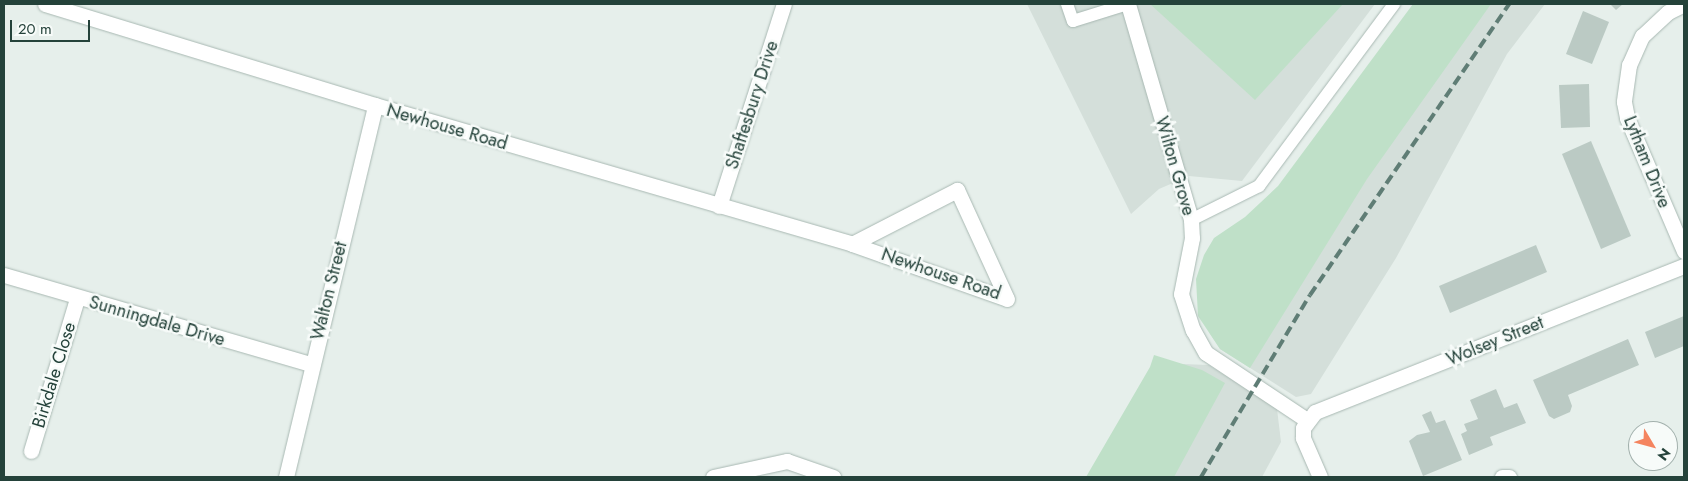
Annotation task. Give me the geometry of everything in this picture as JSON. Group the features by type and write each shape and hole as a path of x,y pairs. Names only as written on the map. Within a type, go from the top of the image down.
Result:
{"street":[{"name":"Newhouse Road","path":"45,4 375,105 852,244 1007,299 957,190 852,244"},
{"name":"Shaftesbury Drive","path":"719,206 784,4"},
{"name":"Wilton Grove","path":"1128,4 1191,220 1192,238 1181,294 1199,343 1206,354 1307,420"},
{"name":"Lytham Drive","path":"1684,4 1668,12 1642,36 1628,65 1624,102 1627,118 1684,251"},
{"name":"Walton Street","path":"286,477 311,364 375,105"},
{"name":"Wolsey Street","path":"1307,420 1315,412 1684,266"},
{"name":"Sunningdale Drive","path":"4,275 77,299 311,364"},
{"name":"Birkdale Close","path":"31,451 77,299"},
{"path":"1307,420 1303,428 1304,438 1320,477"},
{"path":"713,477 787,461 833,477"},
{"path":"1502,477 1509,477"}],"lane":[{"path":"1068,4 1073,21 1128,4"},
{"path":"1191,220 1259,186 1394,4"}],"shaded area":[{"path":"1027,4 1375,4 1242,181 1189,176 1159,189 1131,214"},
{"path":"1457,4 1545,4 1507,54 1396,258 1311,394 1296,397 1220,349 1209,332 1244,302"},
{"path":"1182,364 1209,365 1277,409 1281,442 1262,477 1121,477"}],"green space":[{"path":"1150,4 1343,4 1255,100"},
{"path":"1413,4 1491,4 1367,179 1250,368 1220,349 1198,316 1196,279 1204,255 1214,238 1245,217 1278,186"},
{"path":"1154,355 1202,370 1225,383 1174,477 1086,477 1150,367"}],"building":[{"path":"1610,4 1623,4 1616,10"},
{"path":"1583,11 1609,22 1592,64 1566,54"},
{"path":"1589,84 1590,127 1561,128 1559,85"},
{"path":"1591,141 1631,236 1601,249 1562,154"},
{"path":"1536,245 1547,272 1450,313 1439,286"},
{"path":"1684,316 1684,346 1655,358 1645,332"},
{"path":"1628,339 1639,365 1568,395 1572,406 1570,412 1554,419 1549,416 1533,380"},
{"path":"1496,389 1504,408 1517,403 1526,423 1490,437 1493,445 1469,455 1461,434 1467,431 1464,424 1478,419 1470,400"},
{"path":"1431,411 1436,423 1445,420 1462,460 1423,476 1409,441 1417,435 1430,432 1422,415"}],"railway":[{"path":"1201,477 1310,295 1509,4"}]}
